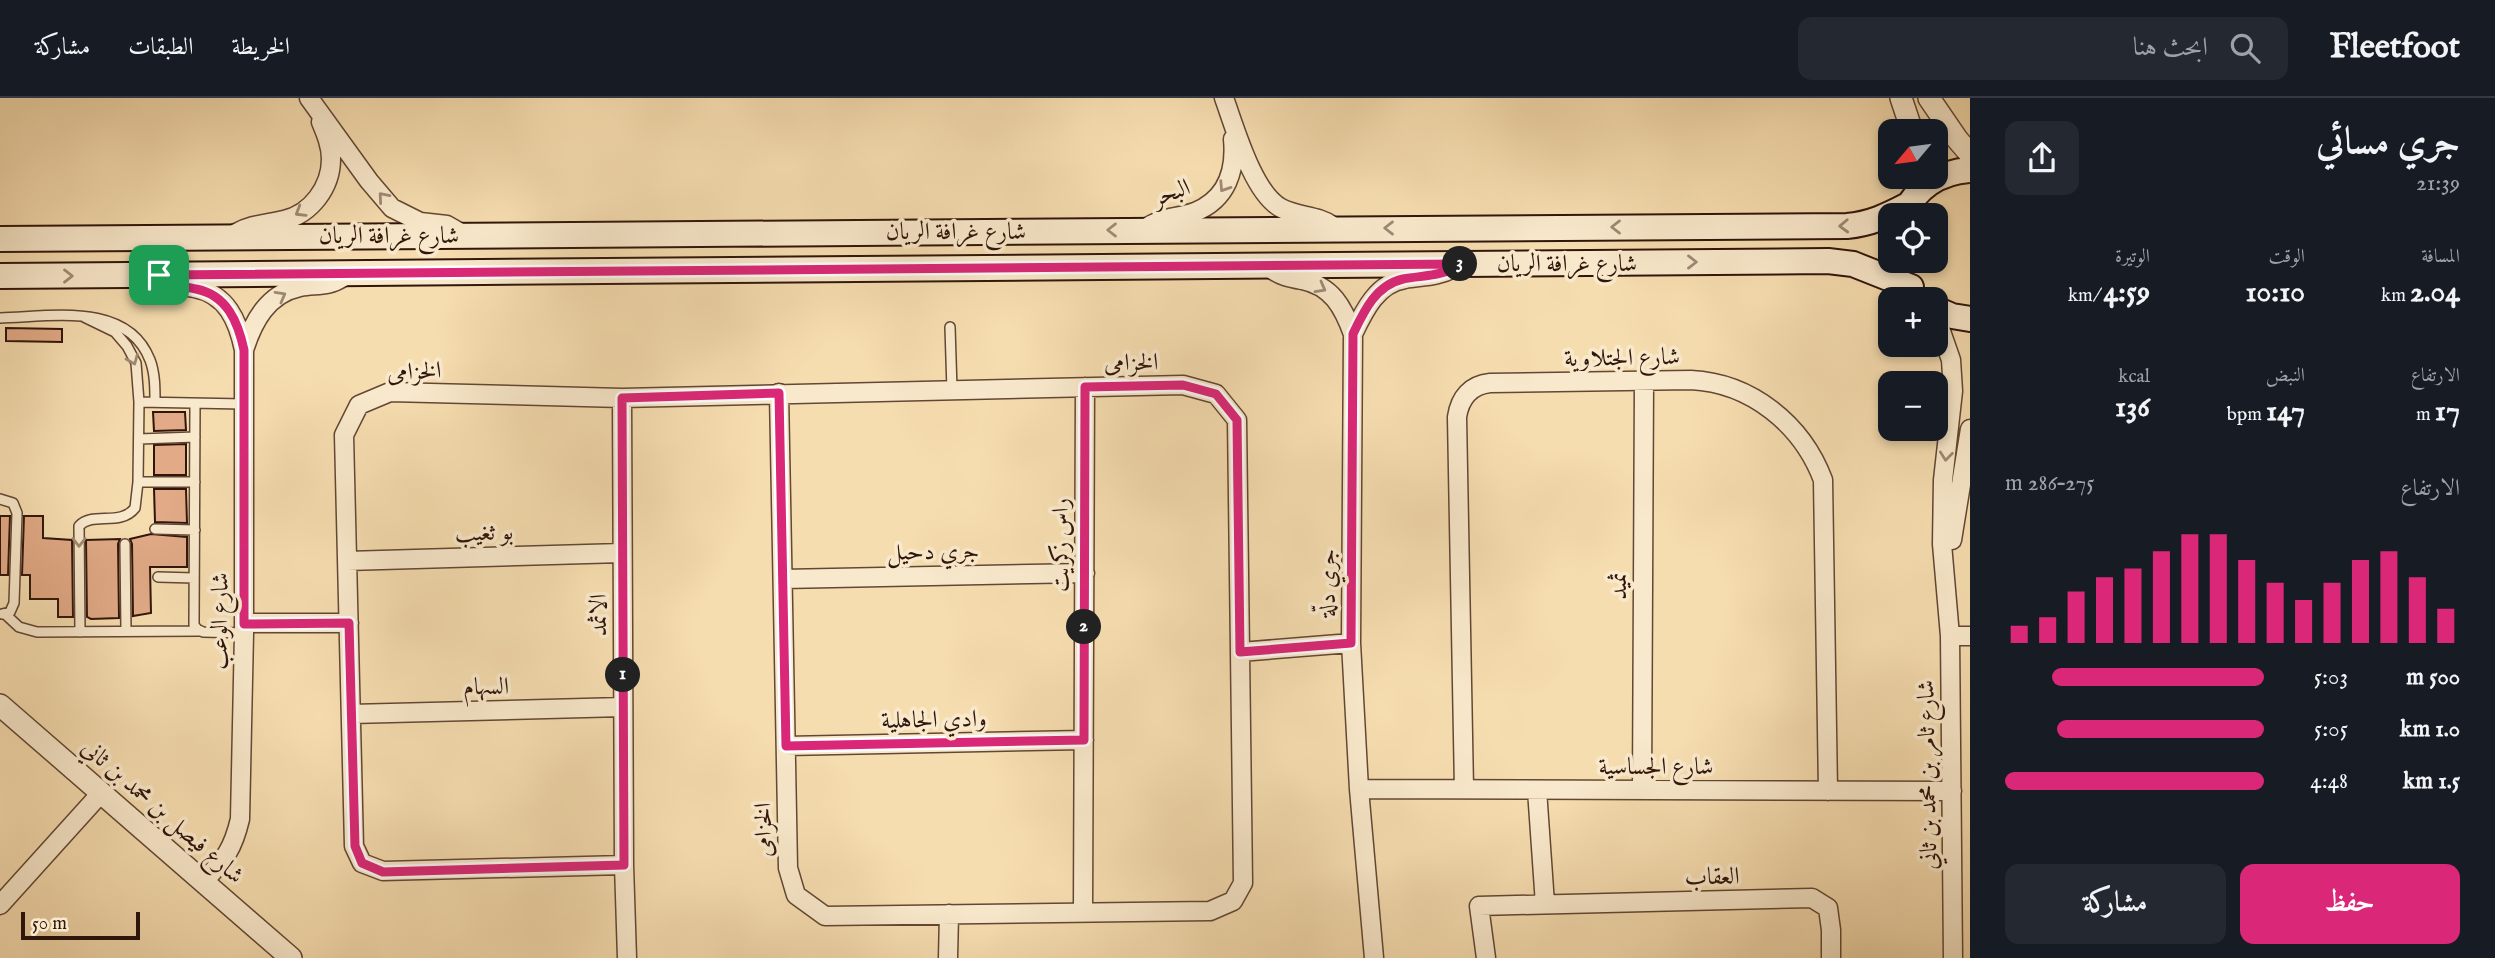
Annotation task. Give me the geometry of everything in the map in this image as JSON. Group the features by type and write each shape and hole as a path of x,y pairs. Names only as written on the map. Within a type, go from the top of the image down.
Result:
{"main road":[{"name":"شارع غرافة الريان","path":"0,239 1847,226 1880,219 1940,176 1970,170"},
{"name":"شارع غرافة الريان","path":"0,276 1828,261 1853,264 1903,287"},
{"path":"1948,314 1970,319"}],"street":[{"name":"البحر","path":"1224,98 1255,178 1268,199 1291,213 1315,218 1336,228"},
{"path":"1901,98 1908,119"},
{"path":"1929,98 1970,154"},
{"path":"312,104 392,208 420,222 447,225 464,235"},
{"path":"231,236 245,228 292,217 311,205 319,196 330,173 331,158 329,144 312,104"},
{"name":"البحر","path":"1143,230 1162,219 1196,211 1218,196 1232,172 1235,160 1232,121"},
{"name":"جري دلّة","path":"1353,334 1370,301 1388,286 1405,279 1443,273 1461,264"},
{"name":"جري دلّة","path":"1268,265 1284,276 1313,282 1329,291 1341,306 1353,334 1351,643 1359,789 1374,958"},
{"name":"شارع الوعب","path":"244,350 252,326 271,301 300,287 329,285 348,274"},
{"name":"شارع الوعب","path":"159,275 175,285 207,292 224,303 239,328 244,350 244,628 240,819 234,843 222,862 204,881"},
{"name":"شارع ثامر بن محمد بن ثاني","path":"1948,351 1953,391 1944,480 1942,544 1950,636 1953,958"},
{"name":"ثميد","path":"1642,790 1644,381"},
{"name":"شارع الجتلاوية","path":"1464,789 1457,416 1460,402 1469,391 1483,384 1708,381 1739,390 1767,407 1801,439 1818,466 1823,480 1828,791"},
{"name":"الخزامى","path":"624,865 383,872 362,863 355,846 344,435 359,405 390,392 622,398 779,393 1183,385 1216,394 1237,420 1243,883 1233,901 1210,911 825,916 796,895 788,868 779,393"},
{"name":"راس زكريت","path":"1083,912 1085,387"},
{"name":"الاثمد","path":"622,398 624,865 627,958"},
{"name":"شارع ثامر بن محمد بن ثاني","path":"1947,592 1956,505 1965,471 1970,429"},
{"name":"بو ثغيب","path":"347,561 622,553"},
{"name":"جري دحيل","path":"783,579 1085,573"},
{"path":"244,628 349,623"},
{"path":"1950,636 1970,636"},
{"path":"1240,652 1351,643"},
{"name":"شارع فيصل بن محمد بن ثاني","path":"0,705 291,958"},
{"name":"السهام","path":"351,714 623,708"},
{"name":"وادي الجاهلية","path":"786,746 1084,740"},
{"name":"شارع الجساسية","path":"1359,789 1952,791"},
{"path":"1538,790 1545,904"},
{"path":"0,905 102,792"},
{"name":"العقاب","path":"1486,958 1479,906 1812,898 1828,908 1831,958"},
{"path":"948,958 949,914"}],"lane":[{"path":"80,632 79,526 87,520 123,518 130,514 137,501 139,439 136,363 115,332 83,317"},
{"path":"0,318 83,317 116,322 131,332 143,345 151,361 155,402"},
{"path":"950,327 952,390"},
{"path":"139,402 244,404"},
{"path":"195,404 194,625 199,631"},
{"path":"139,439 195,437"},
{"path":"138,482 195,482"},
{"path":"0,499 13,503 17,513 14,603 13,608 3,613 27,631 199,631 244,628"},
{"path":"155,529 195,530"},
{"path":"125,544 126,631"},
{"path":"158,578 194,578"}],"building":[{"path":"6,328 62,329 62,342 6,341"},
{"path":"153,412 185,412 186,430 154,431"},
{"path":"186,444 186,475 154,475 154,445"},
{"path":"154,489 186,489 187,523 155,522"},
{"path":"0,516 10,516 8,575 0,575"},
{"path":"24,516 43,516 43,538 72,540 73,617 58,617 58,599 30,599 30,575 22,575"},
{"path":"151,534 187,537 187,567 150,567 151,613 133,616 130,539"},
{"path":"120,539 119,618 91,619 87,617 86,540"}],"route":[{"path":"1461,264 1443,273 1405,279 1388,286 1370,301 1353,334 1351,643 1240,652 1237,420 1216,394 1183,385 1085,387 1084,740 786,746 779,393 622,398 624,865 383,872 362,863 355,846 349,623 244,624 244,350 239,328 232,313 214,296 197,289 175,285 159,275 1461,264"}]}
